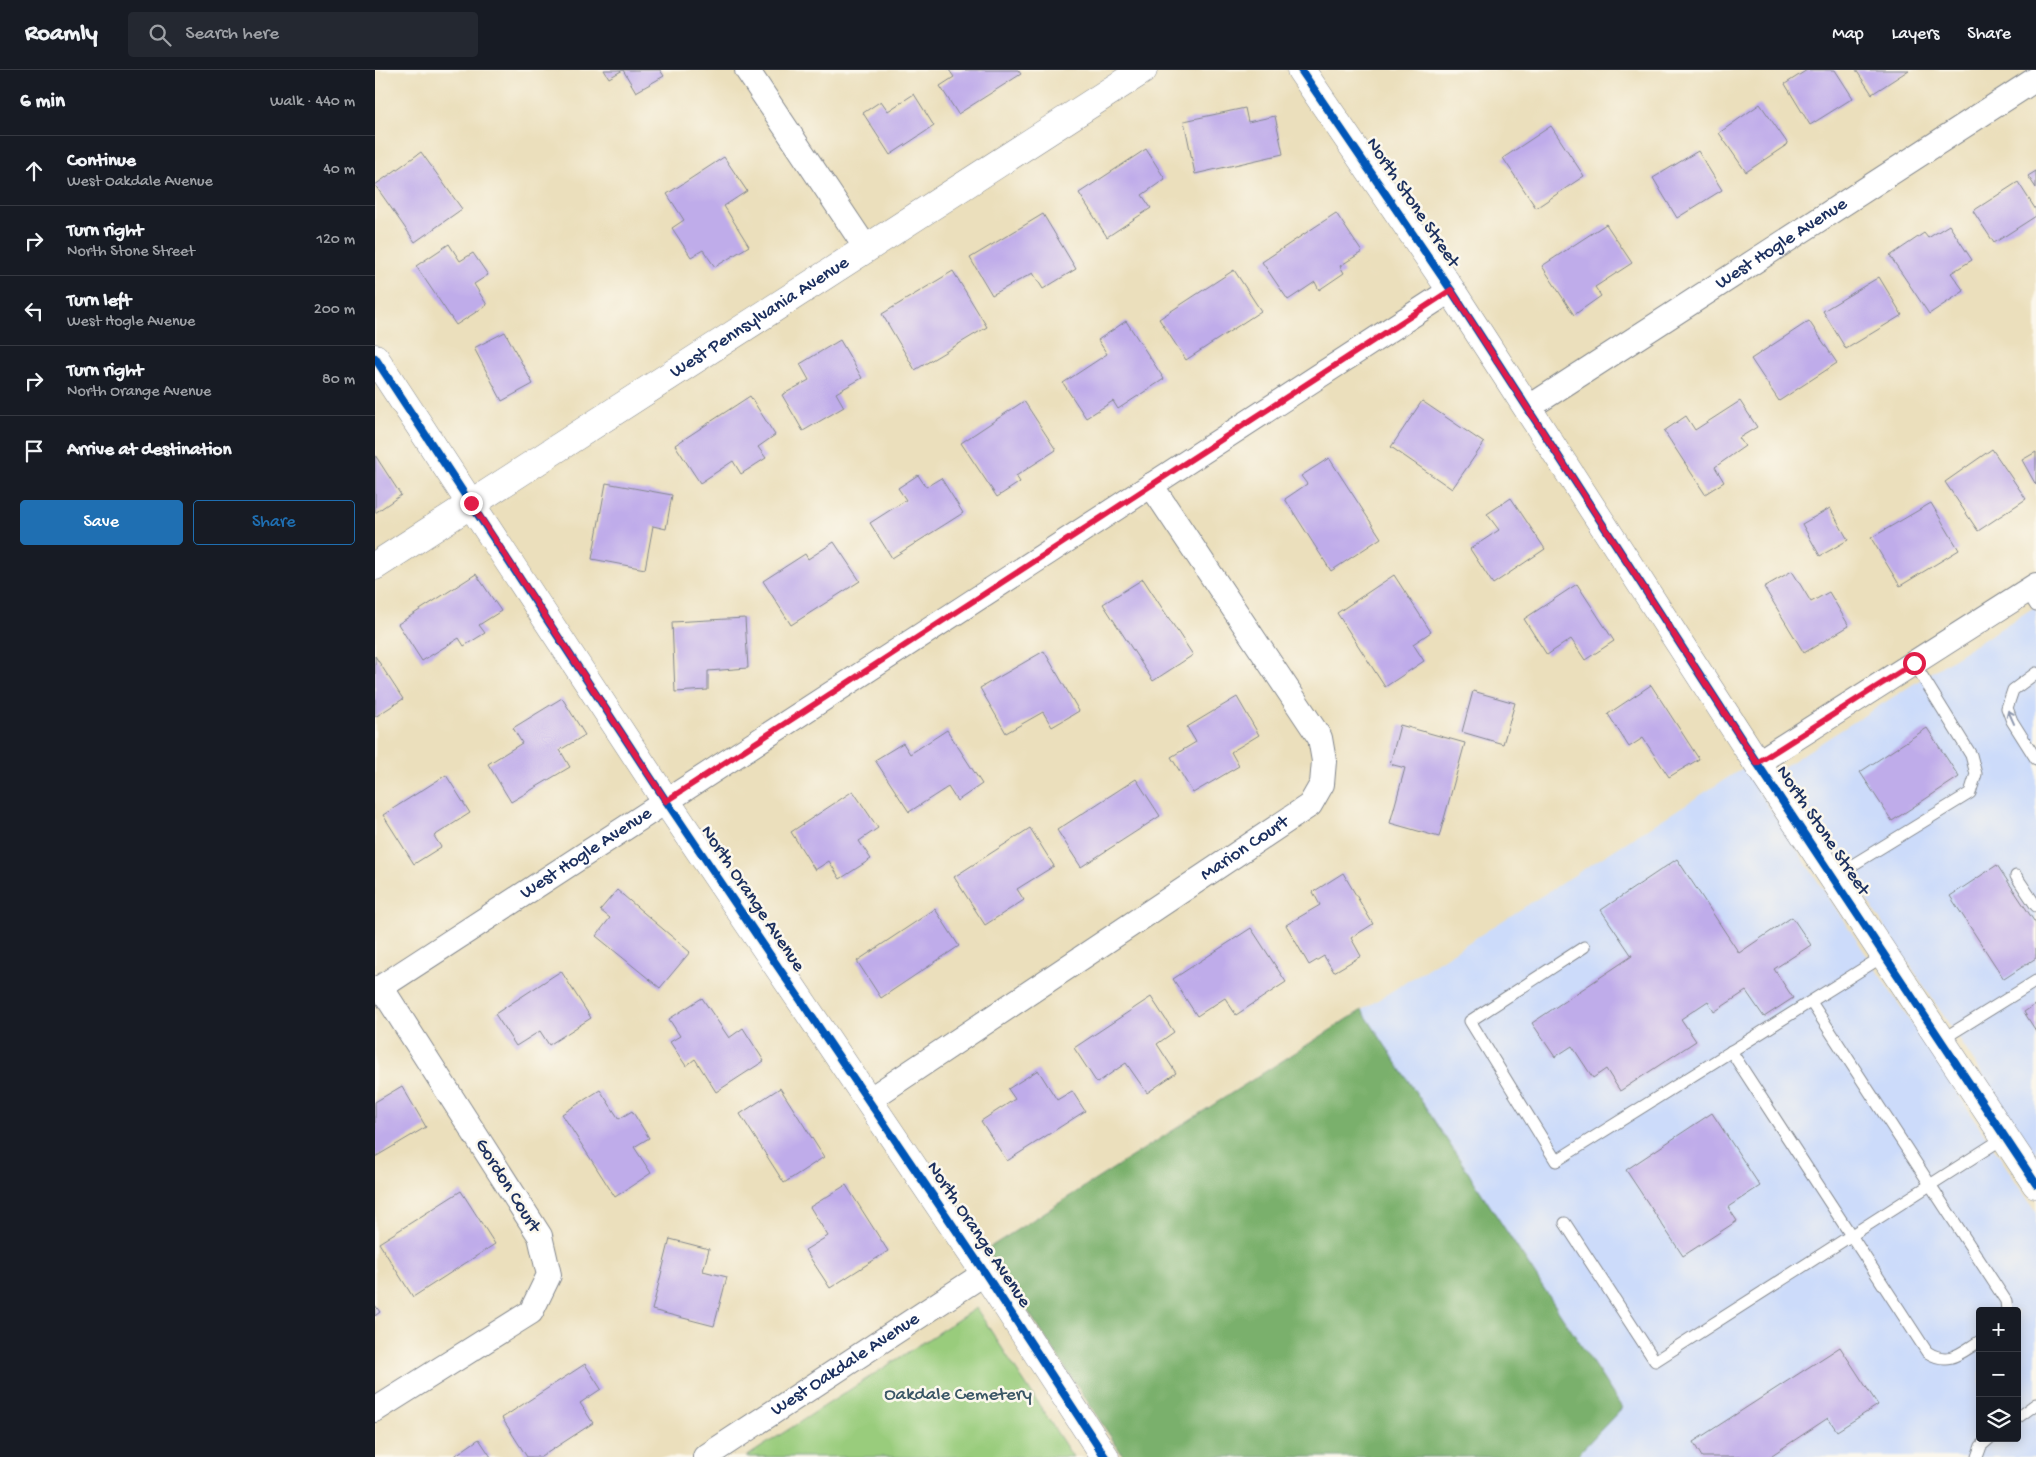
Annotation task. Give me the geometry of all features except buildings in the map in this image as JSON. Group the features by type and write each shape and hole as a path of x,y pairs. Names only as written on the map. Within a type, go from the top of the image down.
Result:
{"street":[{"path":"747,70 866,248"},
{"name":"West Pennsylvania Avenue","path":"375,566 1143,70"},
{"name":"North Stone Street","path":"1301,70 1451,290 1757,763 2036,1184"},
{"name":"West Hogle Avenue","path":"1528,408 2036,79"},
{"name":"West Hogle Avenue","path":"378,989 1451,290"},
{"name":"North Orange Avenue","path":"375,358 666,801 985,1273 1105,1457"},
{"name":"Marion Court","path":"869,1100 1310,805 1322,784 1324,761 1320,738 1151,485"},
{"path":"1757,763 1914,663 2033,594"},
{"name":"Gordon Court","path":"375,1410 531,1312 549,1275 540,1236 378,989"},
{"name":"West Oakdale Avenue","path":"705,1457 985,1273"}],"lane":[{"path":"1833,877 1970,793 1976,774 1971,755 1914,663"},
{"path":"2036,673 2013,690 2007,708 2012,721 2036,759"},
{"path":"2015,876 2036,906"},
{"path":"1584,947 1470,1021 1556,1161 1885,955"},
{"path":"1941,1040 2036,982"},
{"path":"1811,1002 2006,1301 2007,1307"},
{"path":"1731,1051 1927,1352 1937,1358 1952,1359 1976,1344"},
{"path":"1565,1222 1655,1361 2005,1137"},
{"path":"2021,1415 2036,1404"},
{"path":"1977,1457 1981,1446 1986,1442"}],"shaded area":[{"path":"2036,606 2036,1155 1780,769"},
{"path":"1743,768 2036,1212 2036,1457 1575,1457 1622,1407 1362,1010"}],"green space":[{"path":"1362,1010 1622,1408 1575,1457 1124,1457 987,1249"},
{"name":"Oakdale Cemetery","path":"976,1308 1073,1457 746,1457"}],"cycle path":[{"path":"1301,70 1451,290 1757,763 2036,1184"},
{"path":"375,358 666,801 985,1273 1105,1457"}],"route":[{"path":"471,503 666,801 1451,290 1757,763 1914,663"}]}
